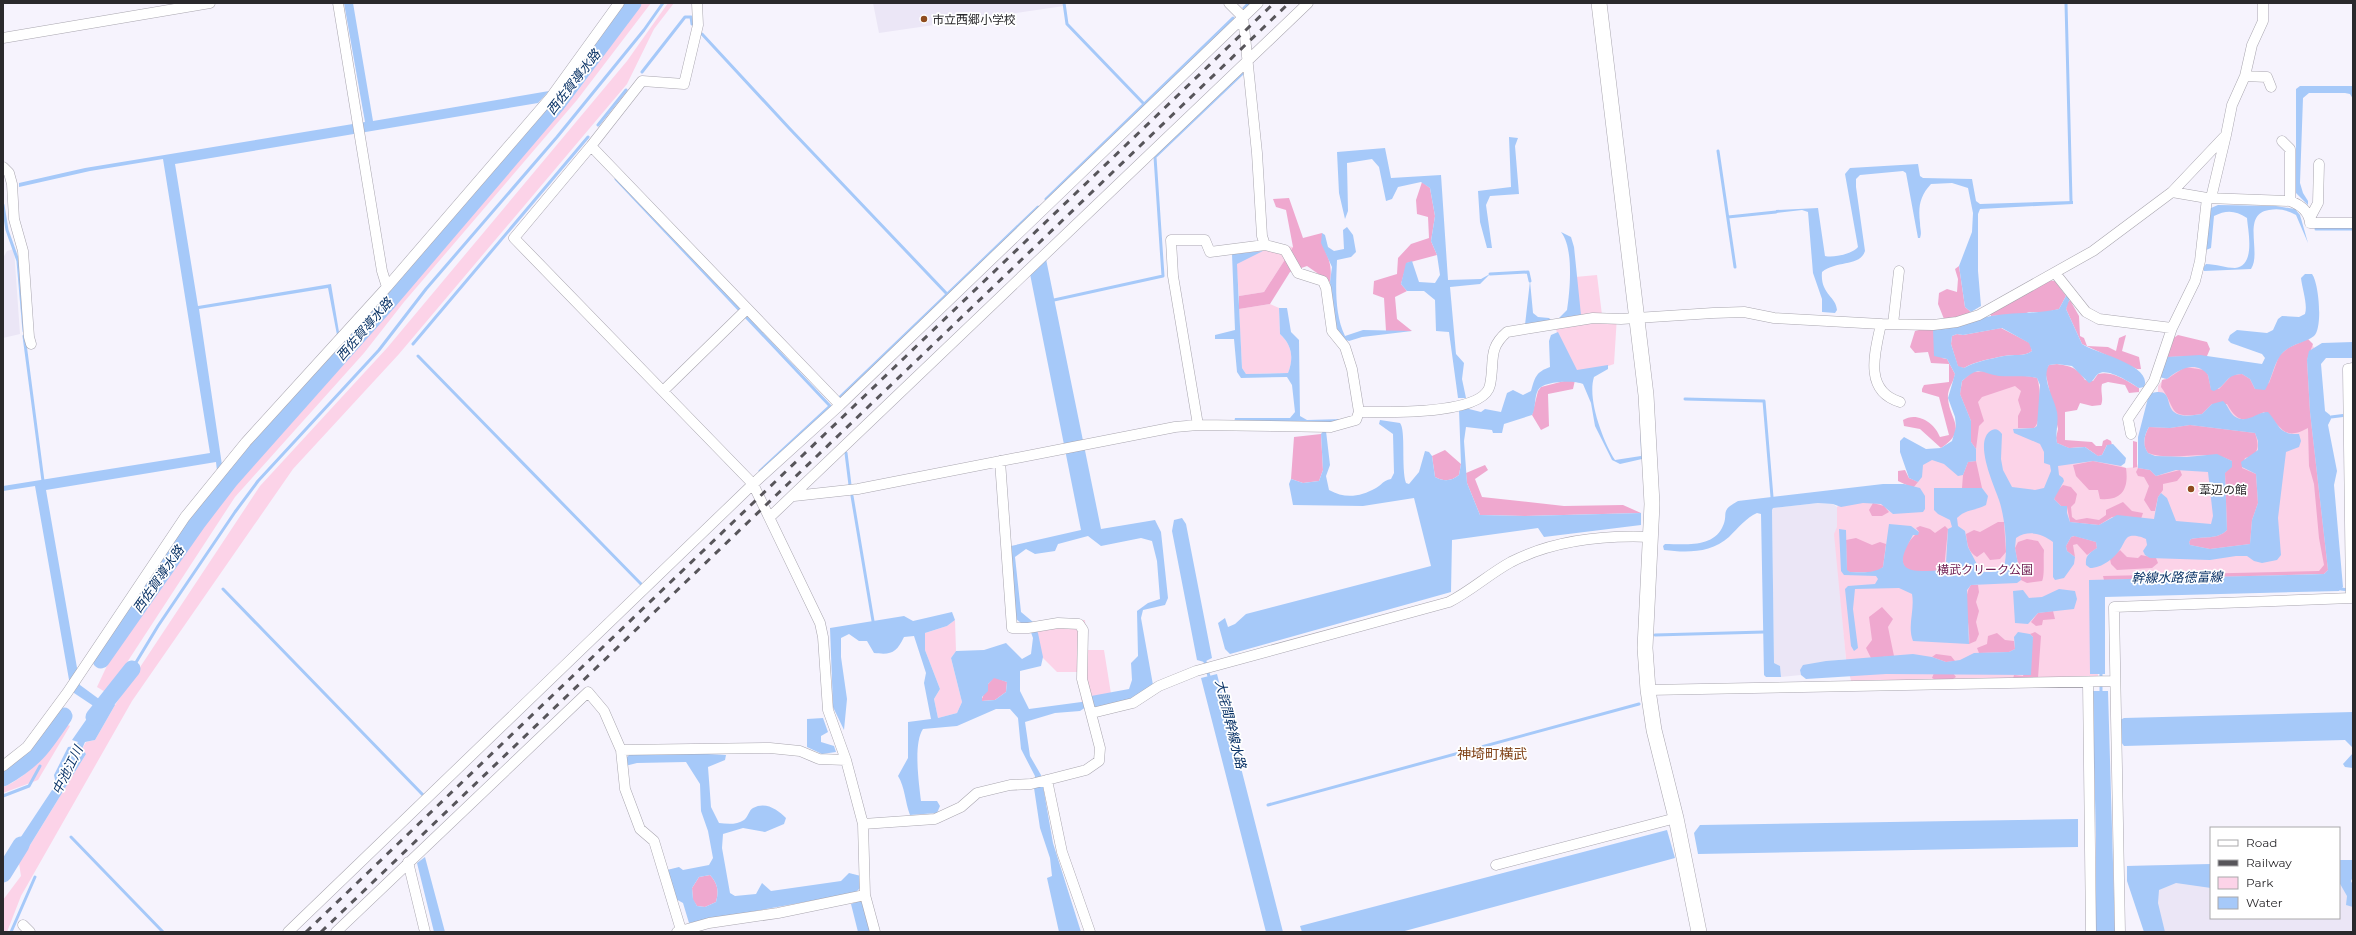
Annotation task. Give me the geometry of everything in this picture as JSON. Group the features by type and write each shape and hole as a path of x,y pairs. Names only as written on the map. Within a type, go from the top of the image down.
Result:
{"street":[{"path":"3,38 210,3"},
{"path":"338,3 382,271 388,286"},
{"path":"3,766 27,747 67,693 185,517 246,442 388,286 551,96 619,3"},
{"path":"697,3 698,25 684,84 642,81 592,146 514,238 753,484 820,623 823,637 828,710 846,760 863,824 865,895 875,932"},
{"path":"1229,3 1243,17 1249,59 1262,236 1265,244"},
{"path":"288,932 753,484 840,405 1258,3"},
{"path":"770,517 794,496 1308,3"},
{"path":"1599,3 1638,318 1646,395 1652,504 1652,537 1645,648 1648,690 1654,730 1676,818 1699,932"},
{"path":"2131,434 2128,419 2154,381 2172,328 2195,281 2200,261 2209,198 2226,135 2232,105 2245,76 2252,46 2263,21 2263,3"},
{"path":"2245,76 2267,77 2271,87"},
{"path":"1360,412 1412,413 1475,402 1484,396 1490,386 1492,357 1497,340 1507,332 1593,318 1638,318 1744,312 1774,318 1893,324 1951,323 1979,315 2093,251 2172,192 2226,135"},
{"path":"2282,141 2290,149 2290,201"},
{"path":"592,146 746,309 840,405"},
{"path":"2310,218 2318,202 2319,164"},
{"path":"3,167 9,173 12,184 14,218 23,251 29,337 31,344"},
{"path":"2172,192 2209,198 2290,201 2300,205 2310,218 2310,223 2353,223"},
{"path":"794,496 858,489 1175,427 1198,425 1331,427 1356,420 1360,412 1352,369 1345,347 1332,331 1326,288 1323,281 1298,273 1285,250 1265,244 1210,252 1205,240 1171,240 1173,276 1198,425"},
{"path":"1893,324 1899,271"},
{"path":"2055,273 2086,312 2099,319 2172,328"},
{"path":"663,391 746,309"},
{"path":"1881,324 1873,366 1877,382 1888,399 1900,402"},
{"path":"2120,932 2114,607 2350,598 2351,421 2348,369 2353,368"},
{"path":"863,824 935,819 961,807 977,794 1010,785 1030,784 1086,770 1099,761 1100,748 1082,679 1083,630 1079,624 1058,623 1012,628 1000,461"},
{"path":"1092,713 1133,703 1159,686 1208,667 1449,602 1470,591 1510,563 1555,544 1624,536 1652,537"},
{"path":"1648,690 2115,681"},
{"path":"2088,682 2092,932"},
{"path":"336,932 588,692 604,711 621,759 625,789 640,830 654,841 679,931 865,895"},
{"path":"621,759 770,748 800,751 819,759 846,760"},
{"path":"1047,780 1062,852 1090,932"},
{"path":"1496,865 1676,818"},
{"path":"408,862 425,932"}],"shaded area":[{"name":"市立西郷小学校","path":"873,3 1064,3 1064,6 879,33"},
{"path":"1422,182 1430,188 1435,216 1431,241 1437,255 1407,263 1401,284 1407,291 1395,297 1397,319 1412,331 1386,331 1384,298 1373,294 1374,281 1397,274 1398,258 1411,244 1429,238 1428,217 1417,214 1416,200"},
{"path":"1289,198 1303,238 1322,233 1323,245 1330,266 1330,282 1307,266 1290,272 1270,304 1239,309 1239,296 1264,292 1293,247 1286,210 1276,207 1273,199"},
{"path":"14,249 20,334 3,338 3,258 7,251"},
{"path":"1959,266 1965,307 1971,312 1956,319 1944,319 1938,304 1939,293 1947,289 1957,292 1958,279 1955,269"},
{"path":"2047,280 2055,281 2066,296 2059,309 2047,312 2029,312 2024,314 1991,316 1990,313"},
{"path":"2070,300 2079,316 2080,336 2084,338 2087,346 2108,347 2116,351 2119,338 2126,335 2122,351 2139,357 2141,369 2137,369 2082,344 2066,309 2067,303"},
{"path":"1927,328 1933,329 1942,358 1947,359 1955,374 1948,398 1956,430 1949,441 1941,448 1920,429 1904,426 1903,420 1914,417 1920,418 1930,423 1938,432 1940,437 1949,435 1939,397 1922,392 1922,389 1924,385 1949,382 1949,364 1931,363 1928,352 1915,353 1910,347 1915,331"},
{"path":"2001,328 2030,343 2032,351 2026,354 2008,355 1983,360 1964,368 1958,367 1951,344 1952,336"},
{"path":"2178,335 2207,342 2210,349 2207,356 2167,357 2172,339"},
{"path":"2308,339 2313,344 2307,360 2310,412 2328,570 2324,574 2104,580 2103,576 2319,571 2324,565 2319,538 2314,484 2309,466 2308,428 2299,432 2288,433 2264,412 2252,418 2243,419 2235,415 2227,404 2212,404 2202,414 2183,415 2174,411 2161,387 2162,380 2167,379 2185,367 2205,370 2208,375 2211,389 2219,389 2232,375 2242,374 2250,379 2255,389 2269,383 2279,356 2288,348"},
{"path":"2057,364 2074,368 2085,380 2093,381 2098,374 2104,373 2125,379 2139,388 2139,392 2129,393 2125,385 2108,382 2102,384 2101,405 2092,406 2080,403 2077,410 2065,412 2065,440 2092,442 2096,446 2102,446 2103,441 2107,439 2111,441 2112,445 2107,445 2102,455 2098,456 2085,447 2069,448 2057,443 2056,438 2058,429 2045,371 2049,365"},
{"path":"1984,371 2037,378 2040,397 2040,412 2037,425 2034,428 2018,428 2018,416 2021,410 2018,400 2021,391 2015,386 1982,397 1978,402 1984,421 1979,426 1976,449 1971,442 1971,421 1960,394 1962,381 1972,372"},
{"path":"1568,380 1575,380 1573,389 1548,394 1549,426 1541,430 1532,415 1538,391 1541,387"},
{"path":"2190,425 2255,433 2258,445 2256,452 2250,457 2245,458 2242,468 2256,474 2258,503 2252,520 2250,544 2210,549 2190,545 2189,542 2191,539 2219,535 2227,530 2225,473 2232,461 2212,455 2159,456 2148,453 2144,443 2149,427 2170,428"},
{"path":"1321,434 1323,470 1319,481 1303,483 1291,479 1294,437"},
{"path":"2133,441 2137,442 2137,467 2133,468"},
{"path":"1445,450 1461,464 1459,475 1453,479 1442,480 1435,477 1432,456"},
{"path":"1976,461 1982,488 1962,488 1963,475 1968,462"},
{"path":"2093,461 2126,468 2127,475 2125,488 2119,496 2108,499 2100,499 2098,490 2089,490 2076,476 2073,465"},
{"path":"1485,465 1488,470 1475,479 1482,497 1564,506 1623,505 1641,513 1525,516 1480,515 1467,483 1466,473"},
{"path":"2138,468 2150,470 2156,476 2180,470 2182,475 2177,481 2163,484 2163,490 2158,497 2155,511 2151,511 2144,500 2149,486 2144,477 2138,476 2136,472"},
{"path":"1905,470 1909,478 1918,482 1913,488 1898,481 1898,471"},
{"path":"2063,485 2071,487 2077,494 2075,503 2071,507 2072,517 2076,520 2087,518 2099,520 2106,515 2106,510 2123,502 2132,511 2143,513 2141,519 2124,516 2112,517 2099,525 2070,522 2067,507 2061,506 2054,499 2056,492"},
{"path":"1818,503 1833,504 1837,507 1841,601 1846,659 1816,663 1800,670 1801,675 1781,677 1780,666 1774,663 1772,510 1773,508"},
{"path":"1873,503 1884,506 1889,512 1882,516 1872,516 1869,510"},
{"path":"1998,522 2004,522 2006,552 2000,559 1990,560 1984,552 1977,557 1970,550 1966,534 1974,530 1980,532"},
{"path":"1920,526 1930,529 1935,533 1945,526 1948,529 1944,569 1915,572 1910,571 1904,565 1903,555 1905,549 1919,532 1916,528"},
{"path":"2075,536 2096,542 2097,548 2087,555 2077,544 2073,545 2075,557 2067,551 2066,546 2071,537"},
{"path":"1856,538 1872,545 1880,542 1886,544 1883,567 1878,571 1847,571 1846,540"},
{"path":"2027,539 2038,541 2044,550 2042,581 2027,583 2021,580 2015,548 2018,542"},
{"path":"2120,550 2127,557 2138,558 2141,555 2156,558 2158,563 2152,568 2117,570 2111,564 2110,559"},
{"path":"1971,585 1978,585 1979,592 1976,602 1979,611 1976,622 1979,634 1976,641 1969,644 1966,604 1968,590"},
{"path":"1882,607 1893,619 1888,627 1894,656 1871,658 1866,648 1872,640 1869,617"},
{"path":"2053,611 2055,619 2043,620 2042,625 2036,626 2031,622 2038,613"},
{"path":"2035,632 2041,636 2038,678 2013,679 2014,675 2023,676 2033,637 2030,634"},
{"path":"1997,633 2005,640 2014,641 2015,649 2009,652 1979,653 1977,648 1987,644 1988,636"},
{"path":"1936,654 1951,656 1955,661 1946,662 1932,657"},
{"path":"1934,673 1953,673 1956,677 1947,681 1937,680 1932,678"},
{"path":"994,677 1007,682 1006,692 995,700 981,701 988,684"},
{"path":"2210,864 2210,919 2340,919 2340,868 2353,897 2353,932 2148,932 2127,866"},
{"path":"710,875 715,881 717,888 716,902 705,907 697,906 693,900 692,888 699,877"}],"green space":[{"path":"641,3 651,3 577,100 404,302 364,353 235,497 107,693 97,687 112,655 220,502 579,89"},
{"path":"668,3 674,3 654,29 627,84 399,354 293,469 132,701 21,896 7,932 3,932 3,900 21,876 19,863 86,754 82,749 86,742 95,740 115,705 260,486 387,348 627,61"},
{"path":"1258,241 1293,247 1264,292 1239,296 1235,246"},
{"path":"1597,275 1602,315 1617,316 1614,364 1585,374 1563,370 1555,322 1575,310 1575,277"},
{"path":"1270,304 1279,308 1280,334 1284,338 1291,352 1291,362 1288,373 1246,374 1242,368 1239,309"},
{"name":"横武クリーク公園","path":"2287,337 2308,339 2318,353 2333,573 2095,584 2098,679 1851,681 1846,659 1834,534 1837,527 1837,507 1846,497 1903,495 1916,470 1914,458 1960,454 1953,391 2036,368 2049,441 2121,461 2121,466 2126,468 2137,467 2158,399 2158,386 2174,366 2269,369"},
{"path":"955,620 956,651 951,658 962,702 957,713 938,718 934,699 940,689 925,650 925,633 947,626"},
{"path":"1085,620 1087,650 1104,650 1112,700 1082,705 1079,672 1057,672 1040,655 1033,622"},
{"path":"66,724 70,726 38,780 3,793 3,787 23,776 39,760"}],"water":[{"path":"344,3 353,3 373,121 549,91 538,103 175,164 198,306 331,284 339,332 337,335 328,288 199,309 222,465 217,471 216,462 46,490 80,685 99,699 104,697 115,705 95,740 85,742 82,749 86,754 19,863 15,861 11,866 5,861 56,784 54,775 68,747 75,746 78,742 72,740 95,707 71,691 35,486 3,491 3,486 210,453 163,159 90,171 19,187 19,183 85,168 365,122"},
{"path":"2300,86 2353,86 2353,99 2350,94 2345,93 2309,93 2303,98 2300,183 2303,193 2308,201 2308,205 2296,193 2296,89"},
{"path":"1509,137 1518,138 1515,146 1519,194 1490,196 1486,205 1492,248 1487,248 1480,222 1478,191 1511,187"},
{"path":"1385,148 1391,178 1441,175 1448,280 1481,279 1490,274 1480,284 1450,287 1456,354 1464,363 1462,379 1466,398 1458,398 1449,332 1436,331 1435,300 1424,291 1407,291 1401,284 1406,263 1412,261 1419,282 1435,283 1440,275 1437,255 1431,241 1435,216 1430,188 1421,182 1398,187 1392,199 1386,201 1379,167 1372,159 1347,163 1348,211 1345,219 1339,193 1337,152"},
{"path":"1918,164 1920,176 1923,178 1972,179 1976,201 1980,204 2073,201 2073,204 1980,209 1978,214 1978,271 1981,306 1971,312 1965,307 1959,266 1972,232 1973,213 1968,188 1952,183 1931,184 1922,197 1919,211 1921,234 1920,238 1918,238 1906,173 1903,171 1860,175 1856,179 1856,187 1865,251 1862,256 1853,262 1834,266 1822,272 1823,285 1834,301 1837,310 1835,313 1822,312 1822,299 1813,273 1808,212 1802,210 1776,213 1776,210 1818,208 1825,256 1843,255 1858,247 1845,174 1850,168"},
{"path":"2218,205 2276,206 2295,209 2300,215 2308,243 2296,215 2283,210 2269,210 2261,213 2256,219 2254,226 2255,254 2251,269 2204,271 2203,268 2206,264 2232,268 2242,266 2248,255 2249,239 2247,218 2234,212 2227,212 2214,216 2211,248 2206,250 2211,208"},
{"path":"1347,227 1353,235 1356,252 1351,257 1337,260 1336,279 1337,308 1341,327 1345,336 1363,330 1412,331 1362,337 1349,341 1340,338 1335,328 1330,282 1332,267 1321,243 1322,233 1325,235 1328,247 1334,251 1344,249 1343,230"},
{"path":"1561,232 1571,237 1574,247 1581,315 1558,319 1567,310 1570,281 1568,248"},
{"path":"1263,251 1237,264 1242,368 1246,374 1288,373 1291,362 1291,352 1284,338 1280,334 1279,308 1287,308 1291,332 1299,340 1300,416 1307,420 1344,419 1323,424 1234,423 1235,418 1290,418 1295,412 1292,385 1287,377 1241,378 1237,372 1234,339 1215,339 1215,335 1235,330 1232,254"},
{"path":"1046,259 1101,529 1155,520 1161,532 1168,598 1165,605 1143,610 1141,618 1153,685 1129,700 1099,707 1086,707 1080,711 1055,713 1025,722 1030,756 1041,775 1053,843 1081,932 1059,932 1047,878 1052,876 1050,858 1040,828 1034,788 1035,776 1021,749 1018,718 1010,709 996,709 957,726 923,729 918,744 917,754 921,801 937,801 940,806 937,813 910,815 898,776 908,758 908,722 931,719 924,683 926,673 914,636 904,637 896,650 885,654 874,653 867,641 859,641 849,634 841,638 841,657 847,699 844,730 833,707 830,628 904,616 913,621 952,612 955,620 947,626 925,633 925,650 940,689 934,699 938,718 957,713 962,702 951,658 956,651 984,650 1006,643 1022,659 1031,654 1033,638 1028,624 1021,623 1016,619 1011,546 1081,530 1030,274","holes":["1088,536 1101,546 1141,538 1152,541 1157,561 1160,599 1148,603 1137,611 1138,656 1131,663 1132,680 1129,689 1091,696 1089,701 1029,709 1020,691 1020,671 1041,666 1043,657 1038,633 1033,622 1021,612 1015,557 1026,549 1035,554 1055,551 1058,544","994,678 1007,682 1006,692 995,700 982,701 982,697 988,691 988,684"]},
{"path":"2305,274 2312,274 2317,286 2319,315 2317,331 2310,339 2283,352 2274,368 2265,390 2255,389 2250,379 2242,374 2232,376 2222,386 2214,391 2211,390 2208,375 2203,370 2193,367 2182,369 2167,379 2159,377 2167,357 2200,355 2262,364 2265,358 2262,354 2231,343 2228,340 2230,335 2237,330 2267,333 2273,330 2278,319 2282,316 2299,317 2305,314 2305,301 2301,278"},
{"path":"1530,281 1533,313 1538,317 1549,318 1551,320 1525,325"},
{"path":"2064,291 2070,298 2066,309 2082,344 2132,366 2140,372 2145,379 2144,387 2139,388 2119,376 2102,372 2089,383 2072,366 2057,364 2049,365 2046,376 2057,412 2057,443 2069,448 2085,447 2098,456 2102,455 2107,445 2113,444 2126,458 2125,463 2121,466 2093,461 2058,466 2059,475 2064,481 2054,499 2061,506 2067,506 2067,513 2070,522 2099,525 2117,515 2154,519 2158,497 2161,493 2167,498 2176,521 2211,524 2213,516 2208,472 2176,470 2156,476 2150,470 2138,468 2138,437 2148,398 2152,393 2159,392 2166,395 2171,409 2177,414 2184,416 2202,414 2212,404 2223,401 2234,416 2247,419 2268,412 2283,431 2292,434 2299,434 2301,441 2299,447 2286,452 2278,518 2281,555 2277,560 2262,563 2254,561 2247,556 2210,560 2150,558 2145,555 2143,551 2147,545 2146,539 2130,536 2112,559 2095,568 2090,568 2086,565 2086,559 2092,551 2097,548 2096,542 2074,536 2071,537 2066,546 2067,551 2075,557 2074,564 2064,578 2055,580 2053,577 2053,542 2044,536 2030,533 2025,534 2016,538 2015,548 2021,580 2017,583 1971,585 1967,590 1969,644 1913,641 1911,635 1913,606 1912,594 1899,588 1855,589 1853,609 1858,648 1854,651 1851,646 1845,589 1848,586 1875,584 1878,579 1876,576 1844,575 1841,571 1839,529 1846,530 1847,570 1850,572 1871,572 1883,567 1889,524 1911,526 1919,532 1918,535 1913,535 1904,554 1903,560 1907,568 1922,571 1936,571 1944,569 1946,563 1948,529 1952,527 1950,520 1938,514 1934,510 1934,488 1982,488 1988,496 1986,505 1964,513 1957,518 1958,526 1965,531 1968,547 1981,572 1991,572 2004,567 2006,558 2006,544 2002,511 1986,464 1984,443 1986,435 1995,429 1999,430 2002,434 2001,459 2003,470 2012,487 2035,490 2044,488 2051,471 2050,465 2044,463 2044,452 2040,444 2014,433 2013,429 2034,428 2037,426 2040,385 2037,378 2023,376 1999,376 1980,371 1973,373 1962,381 1960,394 1971,421 1971,442 1976,449 1976,461 1968,462 1963,475 1958,476 1944,464 1932,460 1923,465 1922,477 1918,482 1909,478 1900,452 1900,441 1904,437 1926,449 1941,448 1952,441 1956,427 1955,417 1948,398 1955,374 1947,359 1934,356 1933,329 1948,327 1991,316 2042,312 2059,309 2066,296","holes":["2002,328 2029,343 2032,351 2026,354 2008,355 1984,360 1964,368 1958,366 1951,344 1952,336","2190,425 2255,433 2258,441 2258,450 2241,462 2242,467 2256,474 2258,503 2252,520 2250,544 2210,549 2190,545 2189,542 2191,539 2215,536 2227,530 2225,473 2232,467 2232,461 2217,454 2187,457 2155,456 2148,453 2144,443 2149,427 2170,428"]},
{"path":"1558,332 1577,370 1608,365 1608,369 1594,377 1592,386 1594,408 1597,420 1610,452 1615,460 1641,456 1640,418 1642,419 1642,459 1620,464 1612,460 1595,426 1591,403 1583,384 1559,382 1546,385 1538,390 1532,415 1504,424 1502,433 1493,433 1492,430 1466,427 1464,441 1467,483 1480,515 1525,516 1641,513 1641,525 1544,537 1538,528 1452,540 1451,592 1230,654 1225,649 1218,623 1225,618 1228,627 1235,624 1246,614 1431,566 1414,498 1363,506 1293,505 1289,484 1291,479 1303,483 1319,481 1323,470 1321,434 1324,430 1326,431 1330,465 1326,476 1329,490 1335,493 1347,496 1358,495 1370,491 1391,479 1394,473 1393,434 1379,424 1380,420 1400,423 1402,427 1406,483 1409,484 1419,472 1425,451 1429,452 1432,456 1435,477 1442,480 1453,479 1459,475 1461,464 1459,410 1465,408 1481,412 1485,409 1501,412 1507,393 1513,390 1523,395 1531,391 1539,373 1550,367 1549,341 1551,335"},
{"path":"2353,342 2353,358 2326,358 2321,364 2325,411 2330,415 2331,419 2328,425 2337,471 2334,485 2343,587 2339,591 2105,597 2105,674 2090,674 2089,580 2324,574 2328,570 2310,412 2307,360 2309,351 2322,343"},
{"path":"1883,484 1904,484 1920,488 1925,496 1925,509 1923,512 1893,514 1881,504 1863,503 1841,507 1833,504 1818,503 1773,508 1774,663 1780,666 1781,677 1766,677 1764,675 1761,514 1757,513 1749,518 1729,537 1707,549 1698,551 1664,550 1663,546 1665,544 1696,544 1711,539 1722,528 1726,510 1738,501"},
{"path":"1182,518 1186,524 1212,658 1204,662 1197,660 1172,531 1174,520"},
{"path":"2059,589 2075,591 2077,599 2074,609 2038,613 2028,624 2015,623 2013,591 2023,590 2029,598 2042,597"},
{"path":"2018,632 2030,634 2033,637 2031,675 1886,674 1806,679 1801,675 1800,670 1803,665 1826,661 1913,654 1932,657 1946,662 1960,660 1974,653 2009,652 2015,649 2014,637"},
{"path":"1217,674 1283,932 1266,932 1201,678"},
{"path":"2092,691 2108,691 2115,932 2096,932 2096,835"},
{"path":"2353,712 2353,753 2352,747 2345,740 2124,746 2121,742 2120,720 2124,718"},
{"path":"823,718 828,732 821,736 821,742 834,746 836,752 822,754 807,747 807,719"},
{"path":"689,753 726,755 725,760 708,767 711,807 719,823 732,824 741,822 752,809 763,805 775,809 786,818 784,824 765,832 743,828 723,834 722,848 730,893 735,896 756,894 762,883 771,891 841,881 849,873 861,876 860,888 855,893 689,923 683,903 674,898 667,870 679,867 683,870 709,865 713,858 708,831 701,811 700,784 686,762 637,763 625,766 624,760 630,754","holes":["710,875 715,881 717,888 716,902 705,907 697,906 693,899 692,888 699,877"]},
{"path":"2353,753 2353,768 2345,767 2343,764"},
{"path":"2078,819 2078,847 1698,854 1694,833 1700,825"},
{"path":"1667,830 1675,858 1401,932 1302,932 1300,926"},
{"path":"425,857 445,932 434,932 417,863"},
{"path":"2340,860 2353,860 2353,877 2351,881 2353,885 2353,907 2346,905 2347,896 2340,884"},
{"path":"2210,864 2210,888 2176,883 2159,890 2158,903 2165,932 2144,932 2127,881 2127,866"},
{"path":"859,901 864,903 871,932 858,932 851,904"}],"waterway":[{"name":"西佐賀導水路","path":"101,660 197,523 230,480 388,302 557,104 633,3"},
{"path":"132,669 158,626 235,512 258,481 379,350 426,289 557,137 644,30 663,3"},
{"path":"1064,3 1067,24 1144,104"},
{"path":"1244,8 1249,3"},
{"path":"2066,3 2071,201"},
{"path":"642,72 685,17 691,17 692,24"},
{"path":"1046,199 1233,18"},
{"path":"702,34 947,294"},
{"path":"1054,300 1163,276 1155,157 1244,72"},
{"path":"598,125 626,90"},
{"path":"413,344 588,137"},
{"path":"1718,151 1735,267"},
{"path":"616,179 830,406 760,471"},
{"path":"3,205 7,230 18,261 24,331"},
{"path":"840,397 1038,207"},
{"path":"1728,217 1776,212"},
{"path":"2316,229 2353,229"},
{"path":"1490,274 1528,272 1530,281"},
{"path":"24,336 43,481"},
{"path":"418,356 643,586"},
{"path":"1685,399 1764,401 1772,497"},
{"path":"2331,417 2347,415"},
{"path":"846,453 850,485"},
{"path":"852,496 873,621"},
{"path":"2338,587 2349,590"},
{"path":"223,589 424,796"},
{"path":"1655,635 1764,632"},
{"name":"大詫間幹線水路","path":"1204,658 1210,680"},
{"name":"中池江川","path":"94,717 132,669"},
{"name":"幹線水路徳富線","path":"2101,670 2101,695"},
{"path":"1268,805 1639,704"},
{"name":"西佐賀導水路","path":"3,778 24,765 38,752 64,716"},
{"path":"3,796 29,786 40,766"},
{"path":"71,837 163,932"},
{"name":"中池江川","path":"3,874 21,845"},
{"path":"11,932 35,877"}],"railway":[{"path":"306,932 1274,3"},
{"path":"321,932 1289,3"}],"place":[{"name":"市立西郷小学校","path":"924,19"},
{"name":"葦辺の館","path":"2191,489"}],"district":[{"name":"神埼町横武","path":"1492,754"}]}
